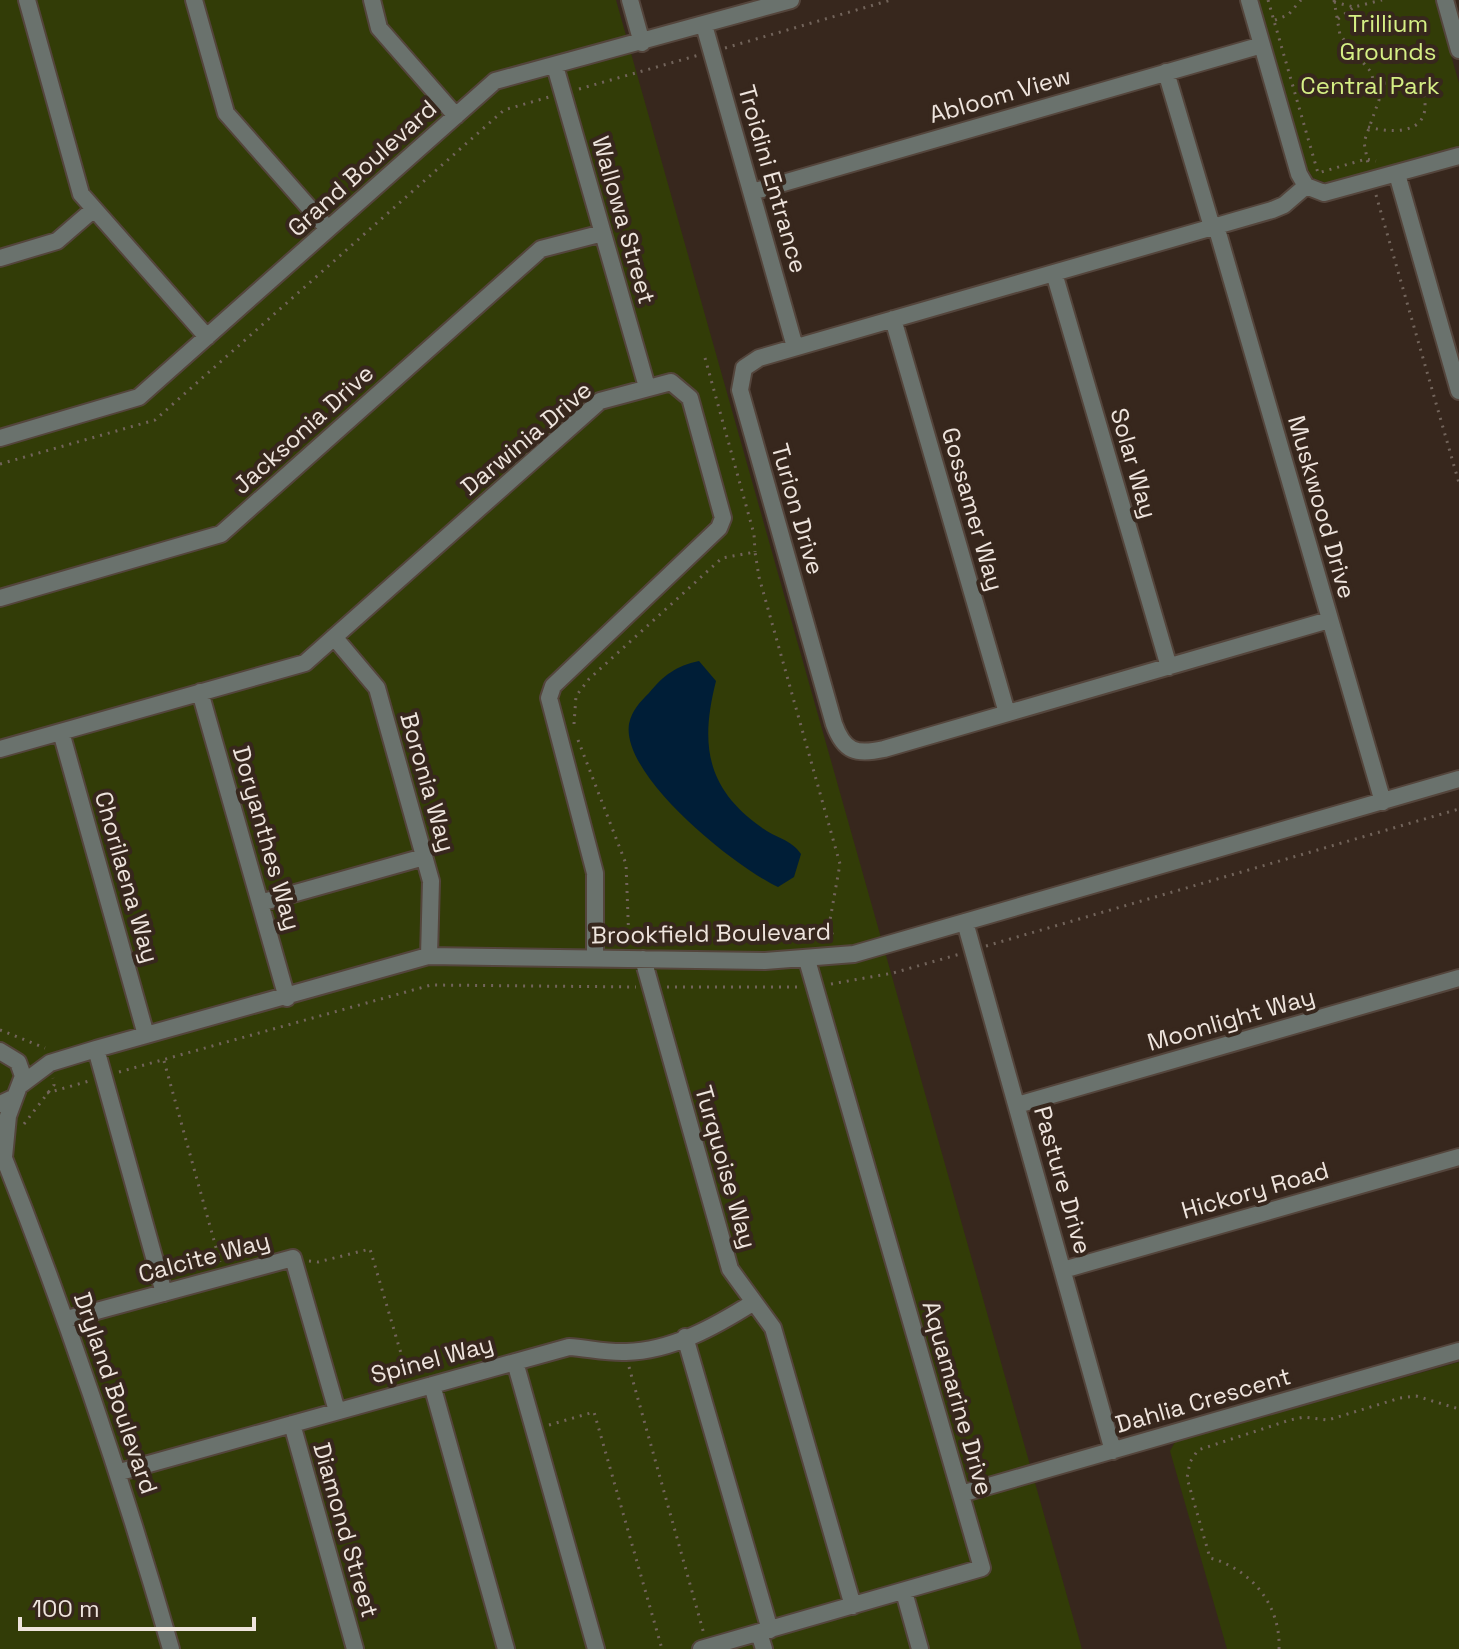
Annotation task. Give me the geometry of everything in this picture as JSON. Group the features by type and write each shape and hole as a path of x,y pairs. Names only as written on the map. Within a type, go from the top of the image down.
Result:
{"street":[{"path":"27,0 81,194 207,337"},
{"path":"194,0 226,113 328,229"},
{"path":"372,0 379,28 456,116"},
{"path":"630,0 642,43"},
{"name":"Grand Boulevard","path":"0,438 139,397 495,81 791,0"},
{"path":"1249,0 1299,174 1306,186 1324,193 1459,156"},
{"path":"1445,0 1459,50"},
{"name":"Troidini Entrance","path":"704,25 795,347"},
{"name":"Abloom View","path":"752,192 1262,45"},
{"name":"Wallowa Street","path":"555,66 647,387"},
{"name":"Muskwood Drive","path":"1166,72 1383,802"},
{"path":"1397,174 1459,391"},
{"name":"Turion Drive","path":"1306,186 1284,205 795,347 751,362 739,378 839,739 845,747 865,754 1329,620"},
{"path":"0,258 57,241 94,209"},
{"name":"Jacksonia Drive","path":"0,598 221,534 541,249 603,233"},
{"name":"Solar Way","path":"1054,273 1169,667"},
{"name":"Gossamer Way","path":"893,319 1007,713"},
{"name":"Darwinia Drive","path":"0,749 305,663 600,401 671,382 690,398 723,518 719,528 553,686 549,698 595,873 595,958"},
{"name":"Boronia Way","path":"334,637 377,688 431,881 429,956"},
{"name":"Doryanthes Way","path":"200,692 287,998"},
{"name":"Chorilaena Way","path":"61,732 146,1035"},
{"name":"Brookfield Boulevard","path":"12,1095 50,1063 429,956 807,960 837,956 1459,779"},
{"path":"260,903 424,857"},
{"name":"Pasture Drive","path":"965,922 1113,1451"},
{"name":"Turquoise Way","path":"636,959 650,987 730,1269 773,1328 853,1606"},
{"name":"Aquamarine Drive","path":"704,1648 764,1637 853,1606 982,1568 807,960"},
{"name":"Moonlight Way","path":"1017,1105 1459,978"},
{"path":"96,1049 164,1293"},
{"path":"6,1054 22,1069 12,1095"},
{"name":"Brookfield Boulevard","path":"6,1054 50,1063"},
{"name":"Dryland Boulevard","path":"12,1095 2,1153 67,1319 120,1472 171,1649"},
{"name":"Hickory Road","path":"1063,1270 1459,1157"},
{"name":"Calcite Way","path":"67,1319 293,1258 337,1411"},
{"name":"Spinel Way","path":"120,1472 569,1347 626,1352 685,1337 710,1330 754,1302"},
{"path":"685,1337 764,1637"},
{"name":"Dahlia Crescent","path":"961,1494 1459,1351"},
{"path":"515,1362 596,1649"},
{"path":"432,1385 506,1649"},
{"name":"Diamond Street","path":"292,1424 355,1649"},
{"path":"904,1592 920,1649"}],"path":[{"path":"0,464 155,420 504,110 891,0"},
{"path":"1268,0 1318,173 1366,159 1364,142 1379,100 1371,72 1345,44 1334,1 1354,7"},
{"path":"1256,25 1288,15 1301,0"},
{"path":"1337,20 1354,7 1382,0"},
{"path":"1368,127 1392,133 1410,129 1422,120 1427,103 1421,86 1405,80 1374,85"},
{"path":"1377,197 1459,483"},
{"path":"705,358 754,534 759,577 840,864 830,920 839,983"},
{"path":"636,959 626,864 577,739 572,716 576,696 589,679 722,558 755,552"},
{"path":"47,1093 431,985 815,986 893,973 1459,809"},
{"path":"164,1059 224,1277"},
{"path":"293,1258 318,1262 370,1249 411,1390"},
{"path":"626,1352 704,1648"},
{"path":"1279,1649 1277,1626 1259,1588 1241,1571 1210,1558 1187,1478 1193,1456 1208,1445 1290,1420 1304,1417 1328,1420 1400,1398 1416,1396 1459,1409"},
{"path":"534,1429 594,1412 662,1649"}],"green space":[{"path":"0,0 616,0 1082,1649 0,1649"},
{"name":"Central Park","path":"1257,0 1435,0 1459,83 1459,147 1329,184 1313,178 1305,165"},
{"path":"1459,1362 1459,1649 1227,1649 1170,1451 1175,1442"}],"water":[{"path":"699,661 716,681 711,704 709,745 718,780 743,812 801,854 794,877 778,887 735,860 684,818 643,769 631,745 629,724 640,703 671,672"}],"park label":[{"name":"Trillium Grounds","path":"1388,37"}]}
